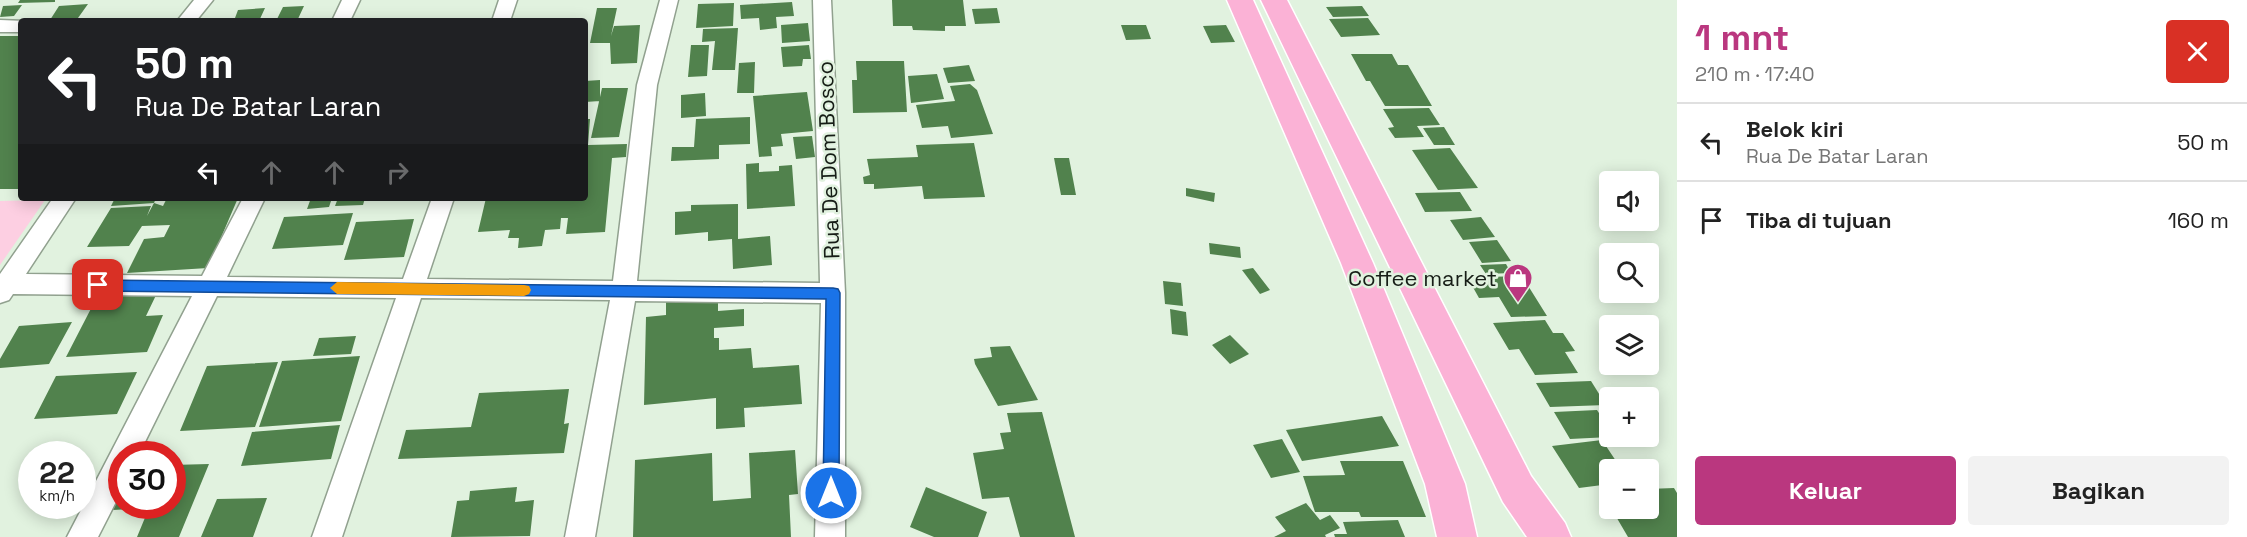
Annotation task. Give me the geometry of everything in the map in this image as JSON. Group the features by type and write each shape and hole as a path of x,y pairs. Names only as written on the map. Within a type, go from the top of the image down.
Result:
{"main road":[{"path":"1240,0 1357,263 1445,484 1457,537"},
{"path":"1274,0 1517,489 1551,537"}],"street":[{"path":"189,18 204,0"},
{"path":"342,18 351,0"},
{"path":"502,18 508,0"},
{"path":"580,537 624,291 647,85 669,0"},
{"name":"Rua De Dom Bosco","path":"822,0 833,293 830,537"},
{"path":"0,26 18,26"},
{"path":"3,289 63,201"},
{"path":"131,441 253,201"},
{"path":"327,537 414,289 442,201"},
{"path":"3,289 211,286 833,293"},
{"path":"82,537 108,487"}],"shaded area":[{"path":"0,201 44,201 0,265"}],"building":[{"path":"20,0 55,0 55,2 18,3"},
{"path":"892,0 963,0 966,26 945,26 945,31 913,30 912,26 893,26"},
{"path":"792,2 794,16 776,17 777,28 760,30 759,18 741,19 740,5"},
{"path":"734,3 733,26 696,28 698,4"},
{"path":"88,4 78,18 51,18 59,6"},
{"path":"22,5 14,16 0,17 3,6"},
{"path":"304,6 298,18 278,18 283,7"},
{"path":"1362,6 1369,16 1333,17 1326,7"},
{"path":"265,8 260,18 235,18 238,10"},
{"path":"597,8 617,8 611,36 614,26 640,25 637,63 611,64 610,43 590,43"},
{"path":"997,8 1000,23 975,24 972,9"},
{"path":"1368,18 1380,35 1341,37 1329,19"},
{"path":"808,23 810,41 782,43 781,25"},
{"path":"1121,25 1146,25 1151,39 1126,40"},
{"path":"1226,25 1235,42 1211,43 1203,26"},
{"path":"738,28 735,70 712,70 715,41 702,42 703,29"},
{"path":"0,36 18,36 18,189 0,189"},
{"path":"691,45 709,45 707,76 688,77"},
{"path":"809,45 811,59 803,59 802,66 783,67 781,47"},
{"path":"1351,54 1392,54 1398,65 1408,65 1432,106 1385,106 1370,81 1366,81"},
{"path":"856,61 904,61 907,112 853,113 852,80 857,80"},
{"path":"755,62 754,93 737,93 739,63"},
{"path":"969,65 975,81 948,83 943,68"},
{"path":"937,74 944,99 911,103 908,76"},
{"path":"600,80 600,101 588,102 588,81"},
{"path":"970,84 977,90 993,134 951,138 948,126 922,128 916,105 955,101 950,86"},
{"path":"602,88 628,88 619,137 591,138"},
{"path":"807,92 813,131 781,134 783,146 771,147 772,156 759,157 753,96"},
{"path":"705,93 706,116 681,118 681,95"},
{"path":"1429,108 1440,125 1417,126 1424,137 1395,138 1388,128 1394,127 1383,109"},
{"path":"750,117 750,144 719,145 719,159 671,161 672,147 694,147 696,119"},
{"path":"588,119 590,119 588,145"},
{"path":"1444,127 1455,145 1434,145 1423,128"},
{"path":"812,136 815,157 796,159 793,137"},
{"path":"974,143 985,197 924,199 922,186 874,189 874,184 864,184 863,177 870,175 867,159 918,157 916,145"},
{"path":"627,144 626,157 612,158 605,232 566,234 568,218 561,218 560,229 545,230 542,246 518,248 519,238 508,238 510,230 478,232 485,201 588,201 588,145"},
{"path":"1450,148 1478,188 1438,190 1412,150"},
{"path":"1054,158 1069,158 1076,195 1061,195"},
{"path":"759,163 759,172 779,171 779,166 792,165 795,206 747,209 746,164"},
{"path":"1186,188 1215,193 1214,202 1186,196"},
{"path":"1460,192 1472,211 1425,212 1415,193"},
{"path":"114,201 155,201 154,203 111,206"},
{"path":"166,201 237,201 208,268 127,273 144,239 164,237 170,225 142,226 129,246 87,247 111,208 151,206 147,216 154,203 163,206"},
{"path":"310,201 331,201 329,207 307,209"},
{"path":"337,201 364,201 363,205 335,206"},
{"path":"738,204 738,239 770,236 772,265 733,269 732,239 708,241 708,232 675,235 675,212 691,211 691,205"},
{"path":"353,213 343,245 272,249 284,217"},
{"path":"1481,217 1495,237 1463,240 1450,220"},
{"path":"414,219 404,257 344,260 356,222"},
{"path":"1497,240 1511,261 1482,263 1469,242"},
{"path":"1209,243 1240,247 1241,258 1210,254"},
{"path":"1506,264 1511,273 1486,274 1480,265"},
{"path":"1253,268 1270,290 1260,294 1242,270"},
{"path":"1522,276 1547,316 1511,317 1499,297 1479,298 1470,282 1488,281 1486,277"},
{"path":"1163,281 1181,283 1183,306 1165,304"},
{"path":"158,291 146,316 163,315 147,352 66,357 98,295"},
{"path":"718,291 718,311 744,309 744,326 714,328 714,338 719,338 719,350 751,348 753,368 799,365 802,404 744,408 745,427 716,429 716,398 644,405 646,317 666,315 666,295"},
{"path":"1170,309 1186,312 1188,336 1172,334"},
{"path":"1545,320 1553,333 1563,333 1575,351 1565,352 1578,373 1535,375 1519,349 1509,350 1493,323"},
{"path":"72,322 49,364 0,368 0,359 19,326"},
{"path":"1230,335 1249,354 1230,364 1212,345"},
{"path":"356,336 351,354 313,356 319,338"},
{"path":"1010,346 1038,400 998,406 974,359 992,357 990,347"},
{"path":"360,356 341,421 259,427 282,361"},
{"path":"278,362 255,427 180,431 207,366"},
{"path":"137,372 117,414 34,419 56,376"},
{"path":"1591,381 1599,394 1599,405 1550,407 1536,383"},
{"path":"569,389 564,424 569,423 564,453 398,459 406,430 471,427 479,393"},
{"path":"1597,410 1599,438 1570,439 1554,412"},
{"path":"1042,412 1075,537 1020,537 1009,497 982,499 973,453 1004,449 1000,433 1011,432 1007,413"},
{"path":"1382,416 1399,446 1302,461 1286,430"},
{"path":"340,425 331,459 241,466 252,432"},
{"path":"1282,439 1300,472 1271,478 1253,445"},
{"path":"1599,440 1599,447 1607,447 1615,459 1599,459 1599,485 1579,488 1552,446"},
{"path":"795,450 798,494 789,495 791,537 633,537 635,460 712,453 713,501 751,498 749,453"},
{"path":"1340,461 1403,461 1426,517 1361,517 1359,512 1315,512 1303,476 1345,475"},
{"path":"209,464 179,537 137,537 144,519 186,519 186,465"},
{"path":"517,487 515,502 534,500 530,536 451,537 457,501 469,500 470,491"},
{"path":"926,487 987,512 978,537 934,537 910,527"},
{"path":"1674,488 1677,493 1677,537 1628,537 1617,519 1659,519 1659,489"},
{"path":"267,498 253,537 201,537 217,499"},
{"path":"1306,503 1320,520 1330,515 1340,528 1325,535 1326,537 1274,537 1286,531 1275,517"},
{"path":"1398,520 1405,537 1335,537 1334,534 1347,534 1343,522"}],"slow traffic":[{"path":"337,288 524,290"}],"place":[{"name":"Coffee market","path":"1518,304"}],"route":[{"path":"98,285 833,293 831,493"}]}
